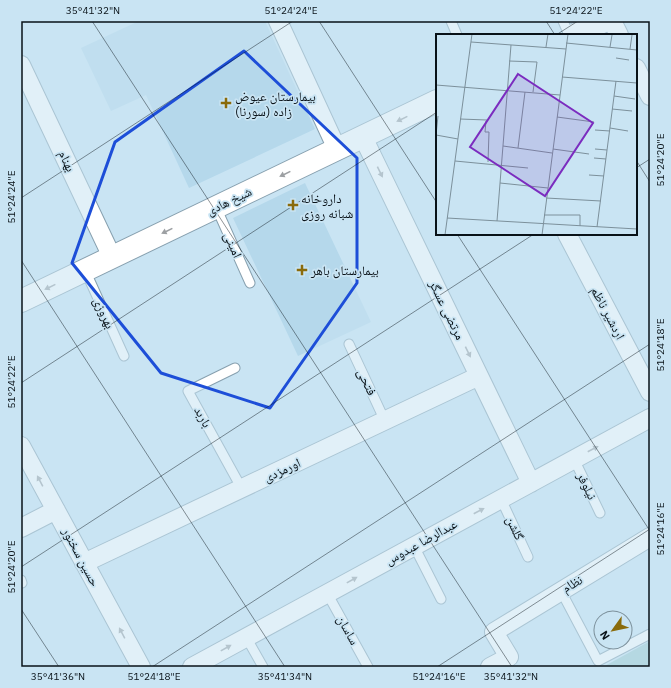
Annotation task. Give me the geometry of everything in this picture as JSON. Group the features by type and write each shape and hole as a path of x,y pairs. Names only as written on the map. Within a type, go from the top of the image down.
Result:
{"street":[{"path":"278,21 336,149"},
{"path":"576,34 604,21"},
{"path":"612,21 619,34"},
{"name":"بهنام","path":"21,65 112,257"},
{"path":"637,70 650,96"},
{"name":"شیخ هادی","path":"21,301 436,102"},
{"name":"مرتضی عسگر","path":"363,137 531,483"},
{"name":"اردشیر ناظم","path":"568,235 650,392"},
{"name":"اورمزدی","path":"84,563 480,376"},
{"name":"عبدالرضا عبدوس","path":"192,667 650,418"},
{"name":"حسین سخنور","path":"21,446 140,667"},
{"path":"21,528 56,510"},
{"name":"نظام","path":"490,667 509,657 494,632 650,537"}],"lane":[{"path":"451,21 457,34"},
{"path":"563,21 569,34"},
{"name":"امینی","path":"216,207 250,283"},
{"name":"بهروزی","path":"85,270 124,356"},
{"name":"فتحی","path":"349,344 385,421"},
{"name":"باربد","path":"235,368 188,391 242,489"},
{"name":"نیلوفر","path":"574,459 600,513"},
{"name":"گلشن","path":"501,499 528,557"},
{"path":"414,546 441,598"},
{"path":"561,591 598,661 650,634"},
{"name":"ساسان","path":"327,593 368,667"},
{"path":"246,637 263,667"}],"highlighted area":[{"path":"244,51 357,158 357,283 270,408 161,373 72,263 115,142"}],"shaded area":[{"name":"بیمارستان عیوض زاده (سورنا)","path":"139,21 265,21 315,129 189,188 146,95 111,111 81,48"},
{"name":"بیمارستان باهر","path":"305,183 371,322 298,356 233,218"}],"building":[{"path":"650,641 650,667 603,667"}],"place":[{"name":"بیمارستان عیوض زاده (سورنا)","path":"226,103"},
{"name":"داروخانه شبانه روزی","path":"293,205"},
{"name":"بیمارستان باهر","path":"302,270"}]}
